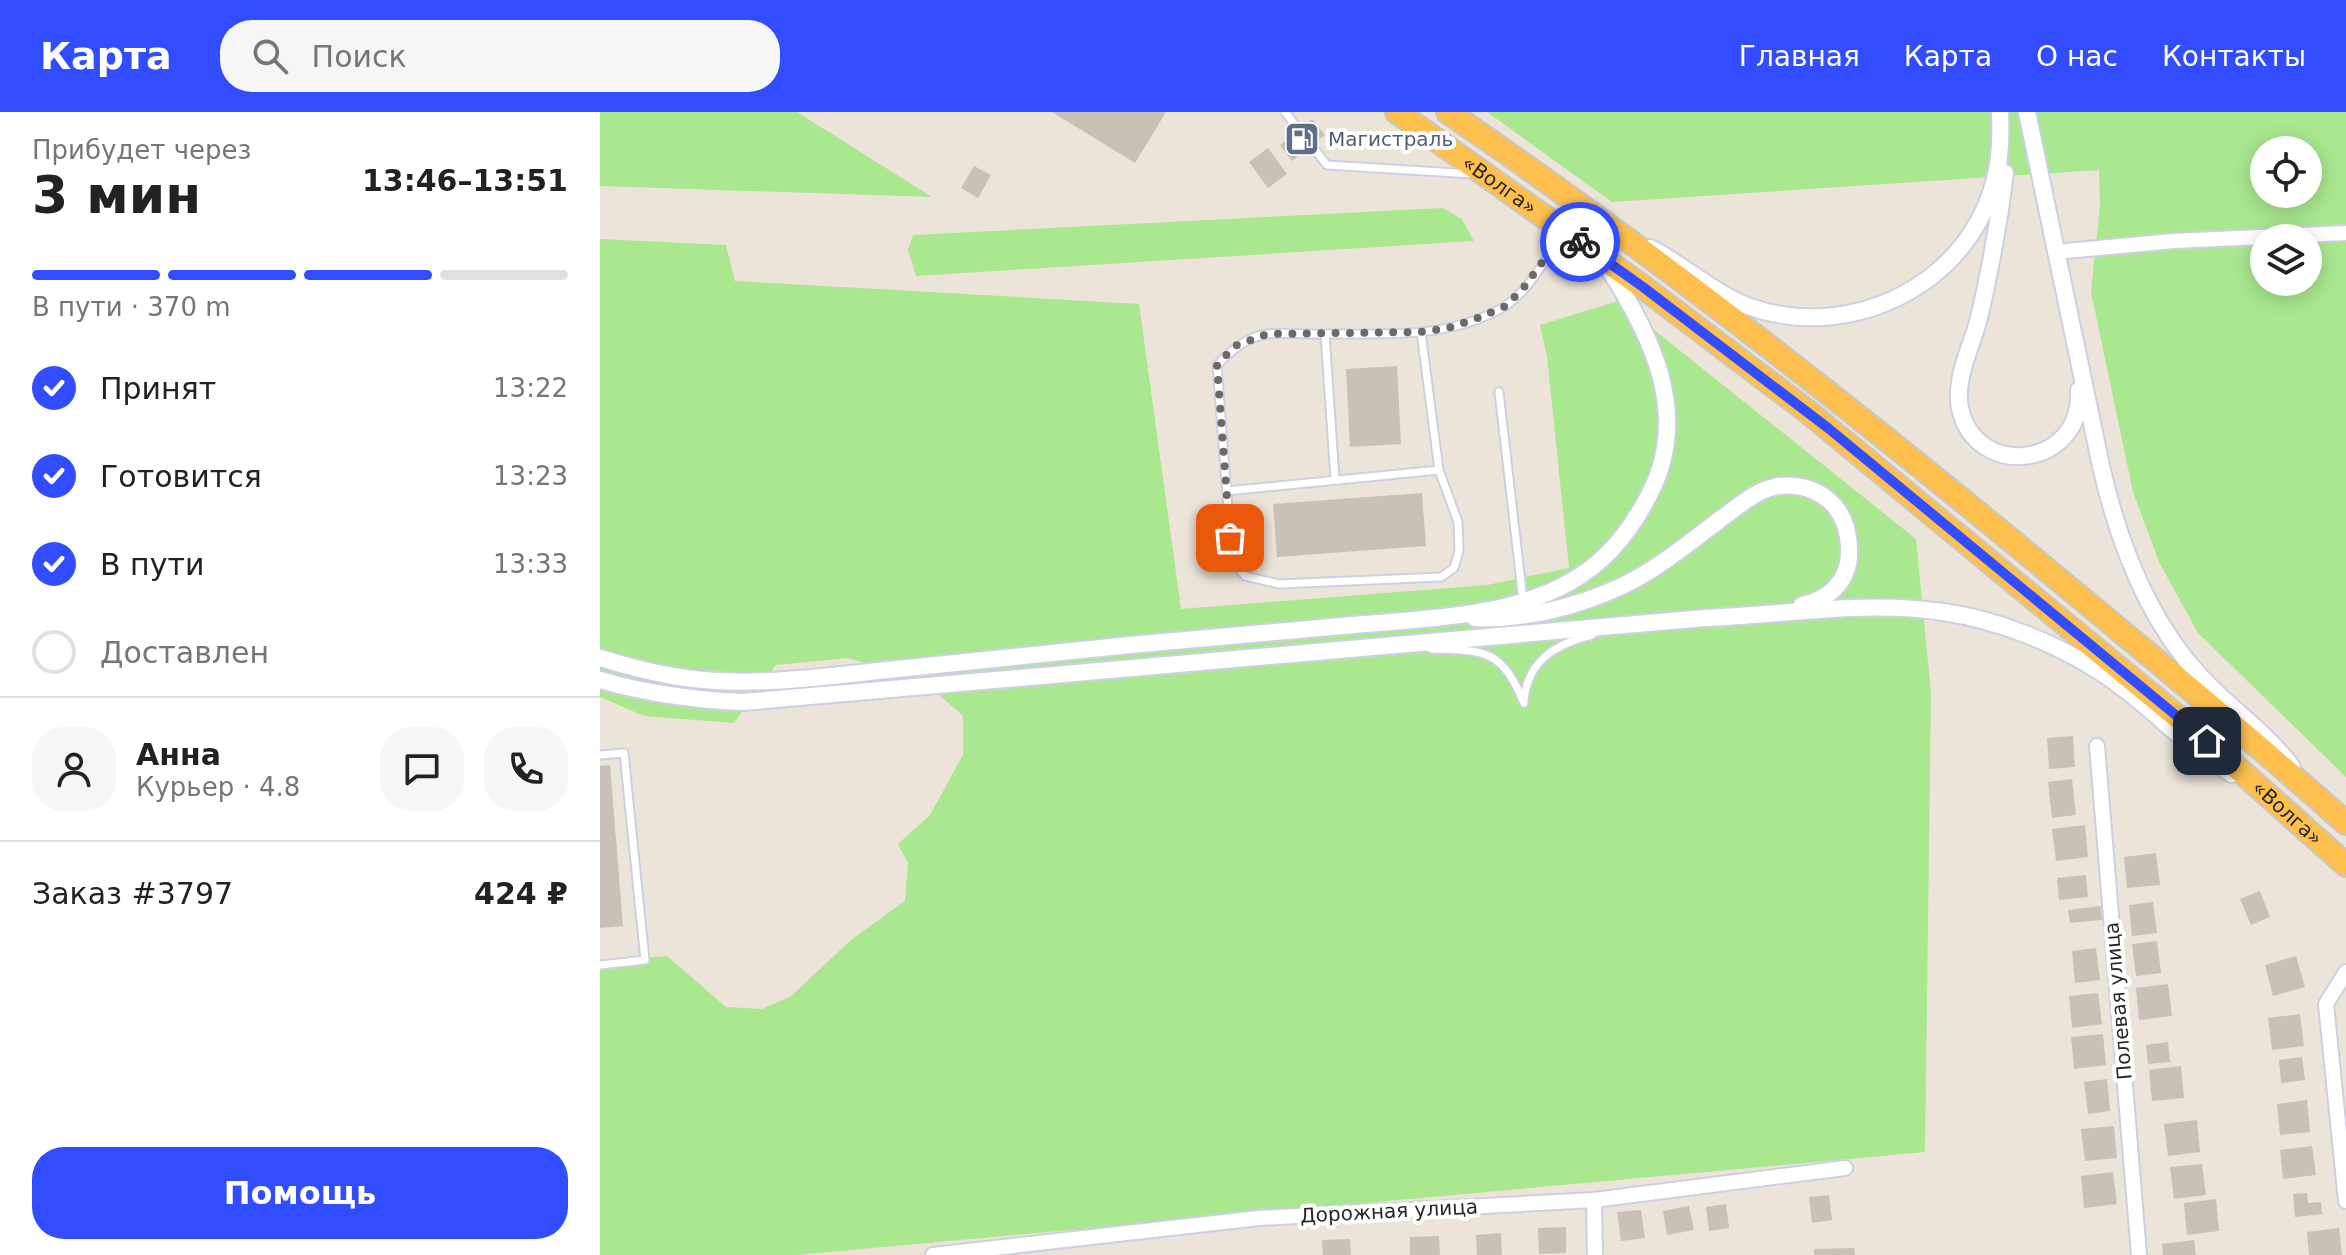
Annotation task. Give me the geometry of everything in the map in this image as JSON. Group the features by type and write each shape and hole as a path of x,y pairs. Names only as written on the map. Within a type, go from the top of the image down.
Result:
{"highway":[{"name":"«Волга»","path":"1397,112 1602,258 1746,365 1882,472 2289,813 2346,865"},
{"name":"«Волга»","path":"1448,112 1533,170 1874,428 2346,823"}],"street":[{"path":"1615,231 1674,259 1729,297 1749,306 1802,317 1824,318 1868,310 1892,301 1923,283 1957,252 1971,232 1995,180 2001,139 2000,112"},
{"path":"2007,112 2007,158 1989,268 1959,388 1959,404 1970,431 1982,443 2004,454 2032,456 2048,450 2070,431 2077,416 2077,360"},
{"path":"2027,112 2077,360 2111,509 2126,554 2167,633 2197,673 2228,706 2277,747 2309,790"},
{"path":"2055,252 2174,241 2346,233"},
{"path":"600,658 682,678 744,681 814,677 1444,617 1523,601 1550,592 1573,581 1595,565 1624,537 1657,480 1664,455 1668,407 1657,359 1624,293 1602,258"},
{"path":"600,680 679,699 743,702 1705,618 1805,605 1824,599 1845,573 1850,556 1849,536 1844,519 1835,505 1823,495 1793,485 1773,487 1753,496 1650,571 1593,598 1554,609 1496,619 1444,617"},
{"path":"1705,618 1891,608 1942,612 2008,628 2080,659 2116,682 2197,751 2289,813"},
{"name":"Полевая улица","path":"2097,746 2139,1255"},
{"path":"2346,972 2326,1004 2346,1201"},
{"name":"Дорожная улица","path":"933,1255 1259,1218 1594,1200 1845,1168"},
{"path":"1594,1200 1595,1255"}],"lane":[{"path":"1285,112 1327,165 1487,175"},
{"path":"1479,122 1533,170"},
{"path":"1421,332 1439,470 1458,522 1459,551 1454,568 1441,577 1279,584 1245,576 1232,561 1217,365 1235,346 1267,334 1421,332 1448,328 1504,307 1522,290 1565,231"},
{"path":"1325,334 1335,479"},
{"path":"1499,392 1523,601"},
{"path":"1226,491 1439,470"},
{"path":"1381,646 1487,654 1508,670 1524,703 1525,687 1531,674 1539,660 1551,649 1566,641 1631,625"},
{"path":"600,755 624,753 645,960 600,965"}],"green space":[{"path":"600,112 797,112 932,197 600,186"},
{"path":"1487,112 2346,112 2346,777 2198,633 2159,562 2133,492 2091,292 2100,205 2099,170 1612,202"},
{"path":"1443,208 1462,219 1474,241 916,276 908,250 913,235"},
{"path":"600,239 726,245 735,281 1139,304 1181,609 1487,585 1569,568 1547,356 1540,325 1618,301 1916,539 1931,693 1925,1152 796,1255 600,1255 600,962 667,956 726,1007 762,1009 791,996 851,940 905,901 908,863 898,844 930,815 963,755 963,716 920,678 848,658 776,665 734,723 644,716 600,697"}],"building":[{"path":"1052,112 1166,112 1135,163"},
{"path":"1312,119 1325,135 1292,161 1280,145"},
{"path":"1268,148 1287,174 1268,188 1249,162"},
{"path":"974,166 991,175 978,198 961,188"},
{"path":"1397,366 1401,444 1350,447 1346,369"},
{"path":"1422,493 1426,546 1277,557 1273,504"},
{"path":"2073,736 2075,767 2049,769 2047,738"},
{"path":"610,765 623,926 600,928 600,766"},
{"path":"2072,779 2076,815 2052,818 2048,782"},
{"path":"2085,825 2088,857 2056,861 2052,829"},
{"path":"2156,853 2160,885 2127,888 2124,857"},
{"path":"2086,875 2088,897 2059,900 2057,878"},
{"path":"2260,891 2270,917 2251,925 2240,899"},
{"path":"2153,902 2157,933 2132,936 2129,905"},
{"path":"2101,906 2102,920 2070,923 2068,910"},
{"path":"2157,941 2161,973 2136,976 2132,944"},
{"path":"2096,948 2100,980 2075,983 2072,951"},
{"path":"2296,956 2305,987 2273,996 2265,965"},
{"path":"2168,984 2172,1016 2139,1020 2136,988"},
{"path":"2098,993 2102,1024 2072,1028 2069,996"},
{"path":"2300,1014 2304,1046 2272,1050 2268,1018"},
{"path":"2103,1034 2106,1065 2074,1069 2071,1037"},
{"path":"2168,1042 2170,1062 2148,1064 2146,1045"},
{"path":"2302,1057 2305,1080 2281,1083 2279,1060"},
{"path":"2181,1066 2184,1098 2152,1101 2149,1070"},
{"path":"2107,1079 2110,1111 2088,1114 2084,1082"},
{"path":"2307,1100 2310,1132 2280,1135 2277,1104"},
{"path":"2197,1120 2200,1152 2168,1156 2164,1124"},
{"path":"2114,1126 2117,1158 2085,1161 2081,1129"},
{"path":"2312,1146 2316,1175 2283,1179 2280,1150"},
{"path":"2202,1164 2206,1195 2174,1199 2170,1167"},
{"path":"2113,1172 2117,1204 2084,1208 2081,1176"},
{"path":"2307,1193 2308,1203 2321,1202 2322,1214 2295,1217 2293,1194"},
{"path":"1829,1195 1832,1220 1812,1223 1809,1197"},
{"path":"2216,1199 2219,1231 2187,1235 2184,1203"},
{"path":"1726,1204 1729,1228 1709,1231 1706,1207"},
{"path":"1689,1206 1694,1230 1667,1235 1663,1211"},
{"path":"1641,1210 1645,1238 1621,1241 1617,1212"},
{"path":"1566,1227 1566,1253 1539,1254 1538,1228"},
{"path":"2339,1228 2342,1255 2309,1255 2307,1232"},
{"path":"1501,1233 1502,1255 1477,1255 1476,1235"},
{"path":"1439,1236 1440,1255 1410,1255 1410,1237"},
{"path":"1350,1239 1351,1255 1323,1255 1322,1240"},
{"path":"2194,1240 2196,1255 2163,1255 2162,1244"},
{"path":"1854,1248 1855,1255 1814,1255 1814,1249"}],"way so far":[{"path":"1230,538 1217,365 1235,346 1267,334 1421,332 1448,328 1504,307 1522,290 1565,231 1580,242"}],"place":[{"name":"Магистраль","path":"1302,139"}],"route":[{"path":"1580,242 1828,428 2207,741"}]}
